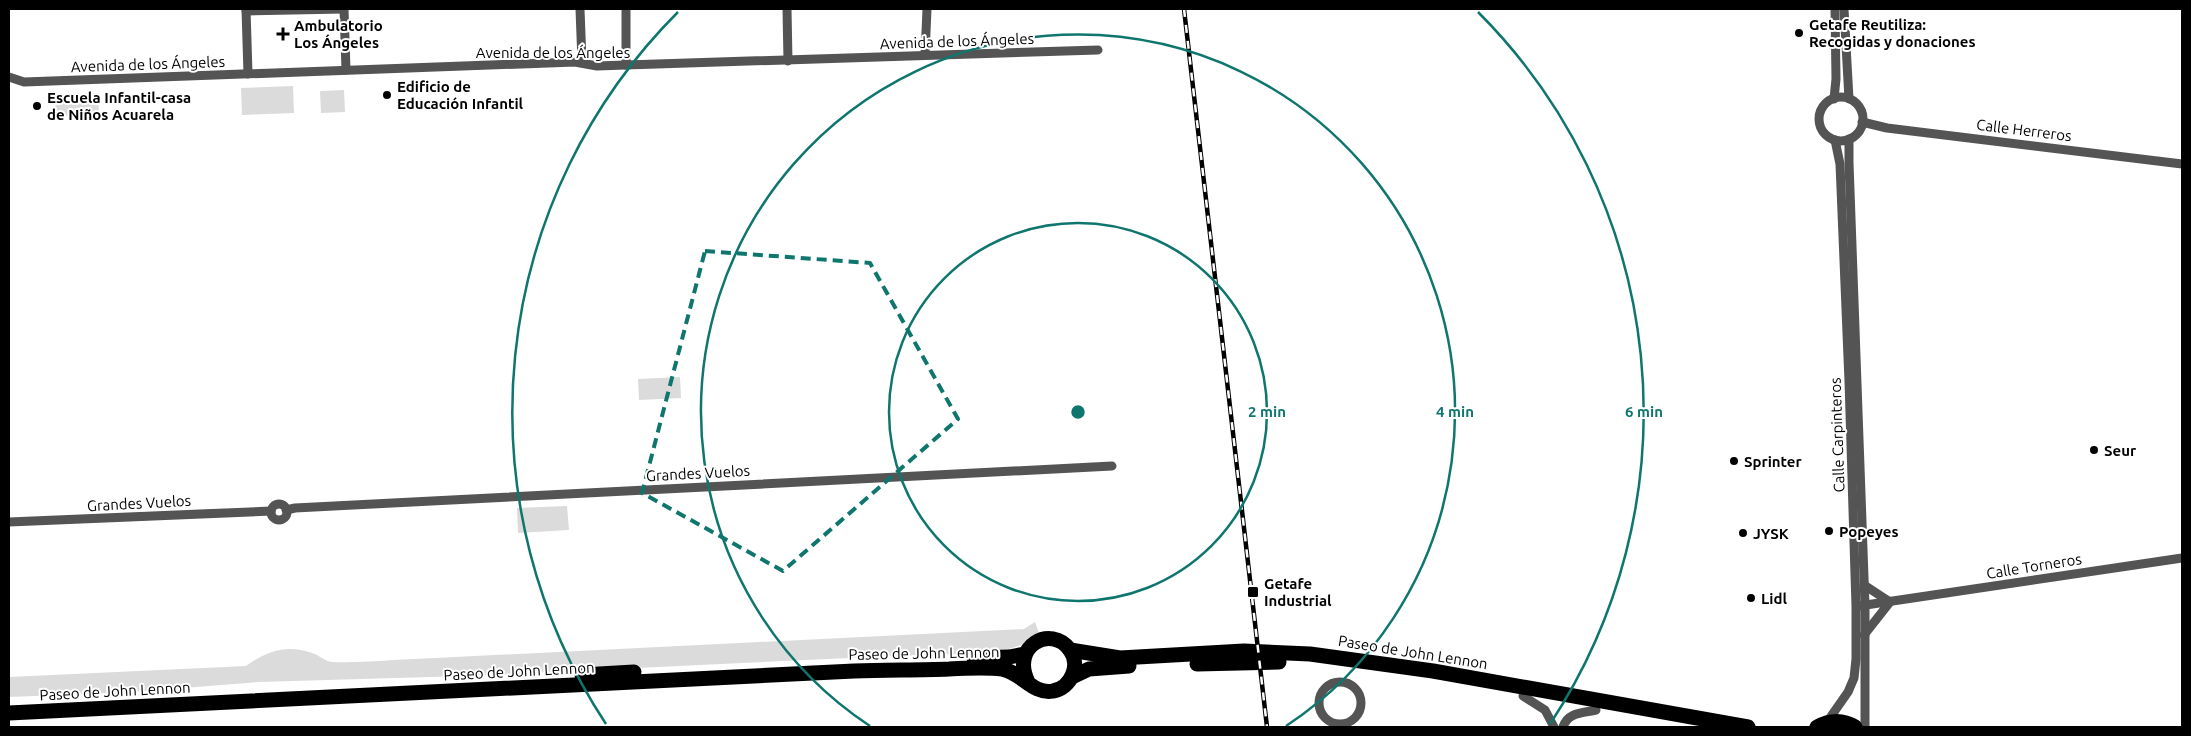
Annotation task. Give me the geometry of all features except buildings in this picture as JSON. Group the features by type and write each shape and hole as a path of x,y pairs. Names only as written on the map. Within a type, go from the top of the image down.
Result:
{"highway":[{"path":"1048,639 1057,640 1070,650 1075,668 1072,677 1062,688 1053,691 1036,689 1028,682 1023,671 1025,654 1036,642 1048,639"},
{"name":"Paseo de John Lennon","path":"1070,650 1118,663"},
{"name":"Paseo de John Lennon","path":"1072,677 1089,670 1118,663 1244,651 1310,654 1432,676 1748,727"},
{"name":"Paseo de John Lennon","path":"9,703 855,661 1002,658 1025,654"},
{"name":"Paseo de John Lennon","path":"9,713 854,671 986,668 1008,670 1028,682"},
{"name":"Paseo de John Lennon","path":"1432,676 1523,696 1692,727"},
{"path":"1819,726 1840,721 1855,727"}],"street":[{"path":"248,74 246,10 344,9 346,70"},
{"path":"580,9 582,62"},
{"path":"626,9 626,66"},
{"path":"787,9 788,61"},
{"path":"925,55 927,9"},
{"path":"1834,99 1836,78 1835,9"},
{"path":"1844,9 1849,99"},
{"name":"Avenida de los Ángeles","path":"9,77 24,82 582,62 597,66 626,66 1098,50"},
{"path":"1834,99 1849,99 1858,106 1861,113 1862,122 1860,130 1850,139 1834,140 1826,136 1819,123 1820,111 1824,105 1834,99"},
{"name":"Calle Herreros","path":"1862,122 1888,128 2182,164"},
{"name":"Calle Carpinteros","path":"1819,726 1844,700 1854,678 1864,585 1849,163 1850,139"},
{"name":"Calle Carpinteros","path":"1834,140 1840,174 1864,635 1865,727"},
{"name":"Grandes Vuelos","path":"9,522 271,512 273,506 278,504 286,510 295,508 517,498 626,490 1112,466"},
{"name":"Calle Torneros","path":"1861,606 2182,558"},
{"path":"1864,585 1890,602 1864,635"},
{"path":"1345,682 1352,684 1361,696 1361,710 1352,724 1338,724 1326,719 1321,713 1319,700 1325,687 1331,683 1345,682"},
{"path":"1523,696 1544,710 1554,727"},
{"path":"1563,727 1565,720 1575,714 1596,710"}],"highlighted area":[{"path":"705,251 870,263 958,419 783,571 642,493"}],"shaded area":[{"path":"293,86 294,113 242,115 241,88"},
{"path":"344,90 345,112 321,113 320,91"},
{"path":"98,93 99,114 56,116 55,95"},
{"path":"680,377 681,398 639,400 638,379"},
{"path":"567,506 569,530 518,533 517,508"},
{"path":"1035,622 1039,633 1021,645 997,653 892,656 465,676 258,682 133,692 9,697 9,677 246,666 262,656 277,650 286,649 303,650 330,662 364,662 1024,629"}],"railway":[{"path":"1184,9 1267,727"}],"place":[{"name":"Getafe Reutiliza: Recogidas y donaciones","path":"1799,33"},
{"name":"Ambulatorio Los Ángeles","path":"283,34"},
{"name":"Edificio de Educación Infantil","path":"387,95"},
{"name":"Escuela Infantil-casa de Niños Acuarela","path":"37,106"},
{"name":"Seur","path":"2094,450"},
{"name":"Sprinter","path":"1734,461"},
{"name":"Popeyes","path":"1829,531"},
{"name":"JYSK","path":"1743,533"},
{"name":"Getafe Industrial","path":"1253,592"},
{"name":"Lidl","path":"1751,598"}]}
